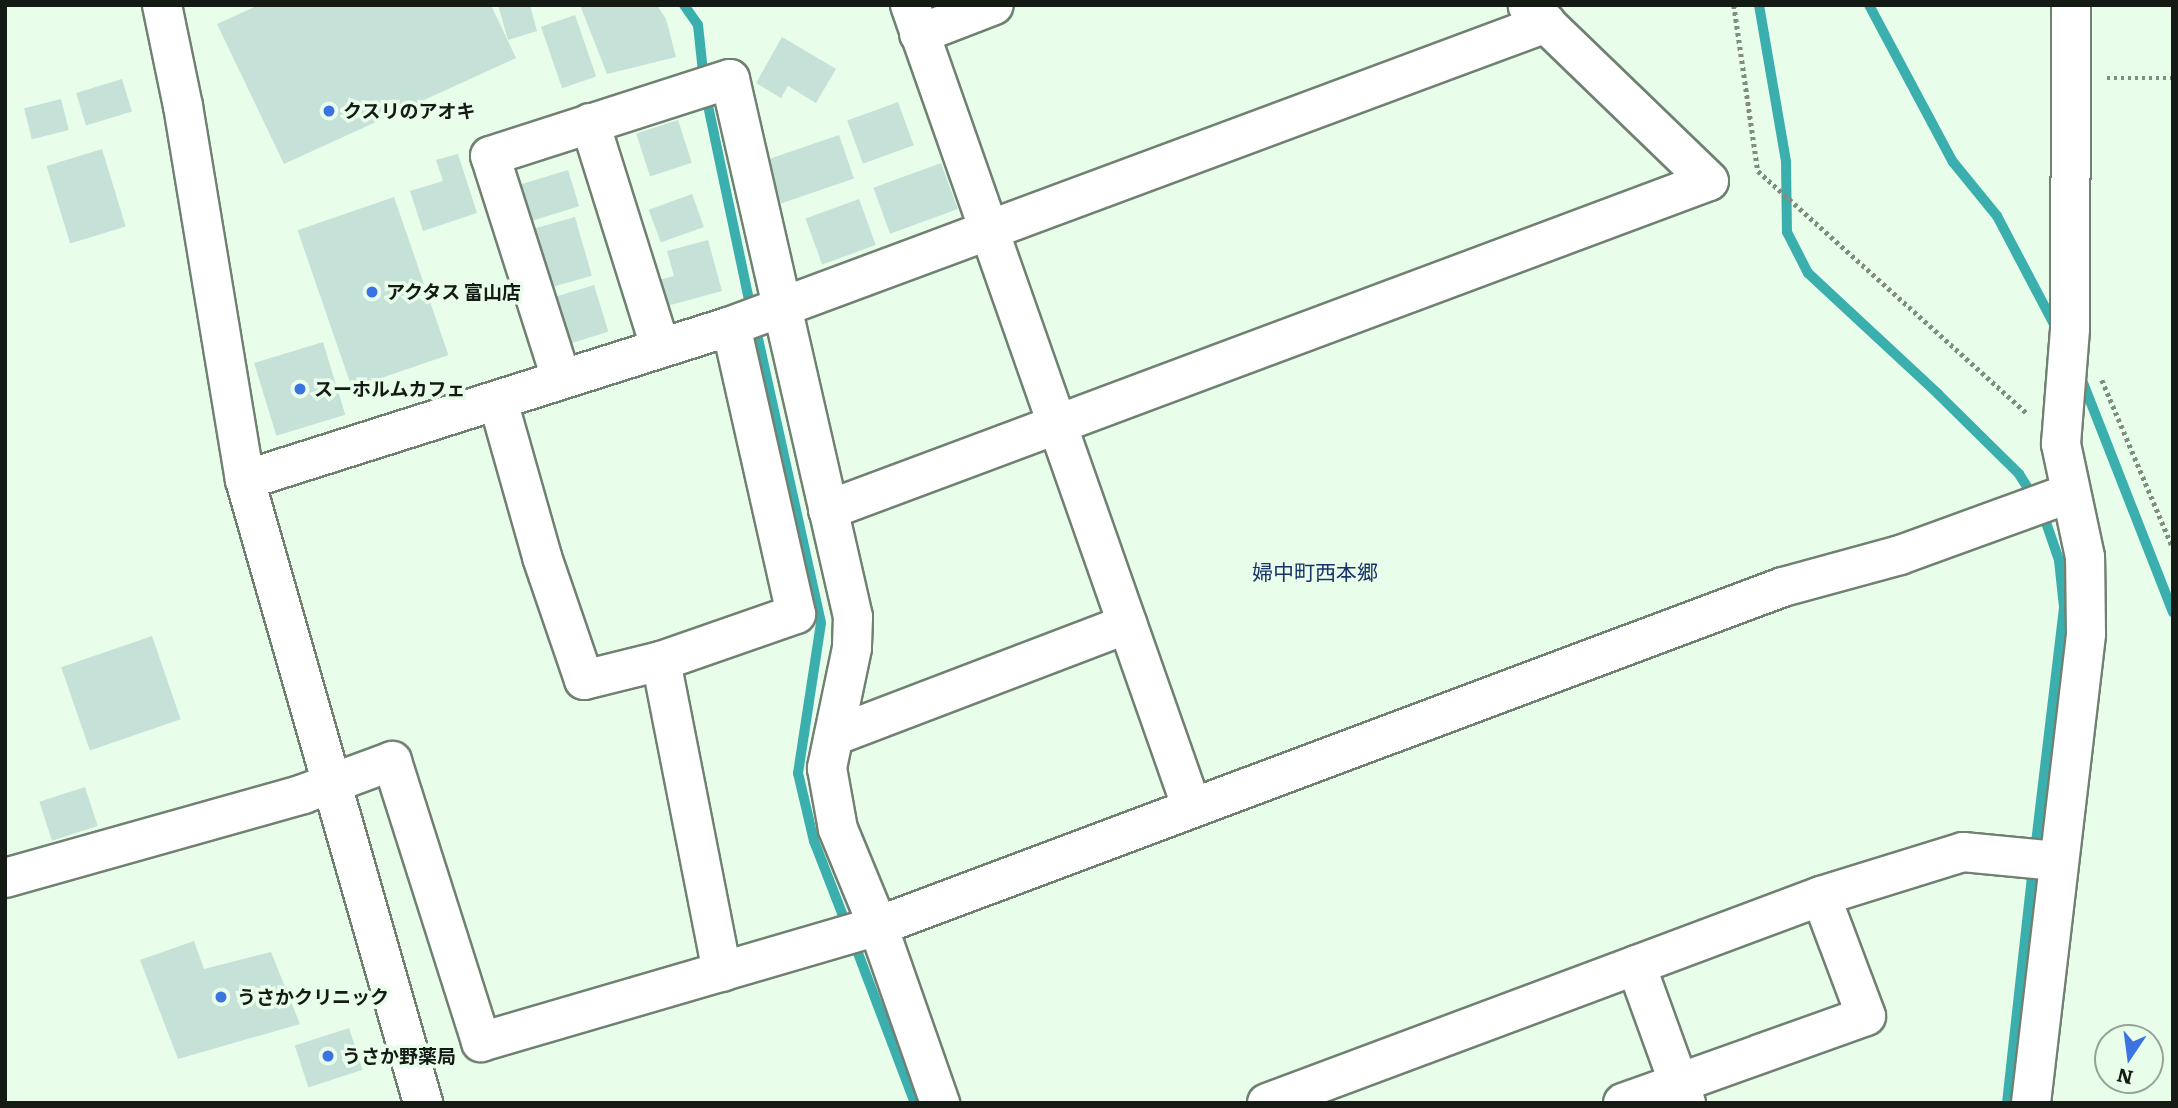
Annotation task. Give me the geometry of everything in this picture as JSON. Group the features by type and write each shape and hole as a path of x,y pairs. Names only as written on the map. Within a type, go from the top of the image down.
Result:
{"street":[{"path":"162,5 245,480 423,1103"},
{"path":"994,5 915,20 987,233 1059,427 1191,806"},
{"path":"2031,1103 2057,861 2086,634 2085,557 2061,444 2070,329 2068,78 2071,5"},
{"path":"245,480 498,401 660,346 731,326 987,233 1537,14 1709,181 1059,427 828,510"},
{"path":"561,378 490,156 730,79 853,617 852,648 827,768 838,830 878,926 940,1103"},
{"path":"590,123 660,346"},
{"path":"498,401 542,557 584,680 661,662 796,614 731,326"},
{"path":"5,878 332,783 393,761 481,1042 878,926 1191,806 1783,587 1900,555 2070,493"},
{"path":"834,736 1127,624"},
{"path":"661,662 722,972"},
{"path":"1267,1103 1821,896 1963,852 2057,861"},
{"path":"1623,1103 1682,1092 1866,1016 1821,896"},
{"path":"1636,965 1682,1092"}],"path":[{"path":"1734,5 1758,171 2061,444"},
{"path":"2068,78 2173,78"},
{"path":"2070,329 2104,383 2173,548"}],"building":[{"name":"クスリのアオキ","path":"259,5 491,5 516,58 284,164 217,24"},
{"path":"498,5 530,5 537,31 508,40"},
{"path":"580,5 657,5 666,19 676,57 607,74"},
{"path":"575,15 596,76 562,88 541,27"},
{"path":"782,37 836,69 816,103 788,86 781,98 756,83"},
{"path":"122,79 132,112 86,126 76,93"},
{"path":"61,99 69,130 32,139 24,108"},
{"path":"898,102 914,145 863,164 847,120"},
{"path":"678,120 692,163 650,176 636,134"},
{"path":"839,135 854,178 781,204 766,160"},
{"path":"102,149 126,226 70,243 47,166"},
{"path":"458,154 477,213 423,231 410,191 443,181 436,160"},
{"path":"941,163 958,209 890,234 873,188"},
{"path":"568,170 579,206 532,221 521,184"},
{"path":"692,194 704,227 661,243 649,210"},
{"name":"アクタス 富山店","path":"394,197 448,355 352,388 298,230"},
{"path":"859,199 876,245 822,265 805,218"},
{"path":"575,217 592,276 551,287 535,229"},
{"path":"708,240 722,291 663,307 655,281 674,276 667,251"},
{"path":"594,285 608,332 566,345 552,298"},
{"name":"スーホルムカフェ","path":"323,342 345,415 276,436 254,363"},
{"path":"152,636 181,719 90,750 61,667"},
{"path":"85,787 98,826 52,841 39,802"},
{"name":"うさかクリニック","path":"194,941 204,969 271,952 300,1024 178,1059 140,960"},
{"name":"うさか野薬局","path":"349,1028 363,1070 308,1087 295,1046"}],"waterway":[{"path":"684,5 698,25 704,81"},
{"path":"1759,5 1786,162 1787,232 1808,273 2019,474 2034,498"},
{"path":"1869,5 1953,162 1997,216 2056,328"},
{"path":"706,96 751,310"},
{"path":"755,325 821,623 798,773 814,841 847,926"},
{"path":"2080,375 2173,612"},
{"path":"2035,851 2064,607 2059,560 2042,511"},
{"path":"2007,1103 2033,866"},
{"path":"853,940 915,1103"}],"place":[{"name":"クスリのアオキ","path":"329,111"},
{"name":"アクタス 富山店","path":"372,292"},
{"name":"スーホルムカフェ","path":"300,389"},
{"name":"うさかクリニック","path":"221,997"},
{"name":"うさか野薬局","path":"328,1056"}],"district":[{"name":"婦中町西本郷","path":"1315,571"}]}
